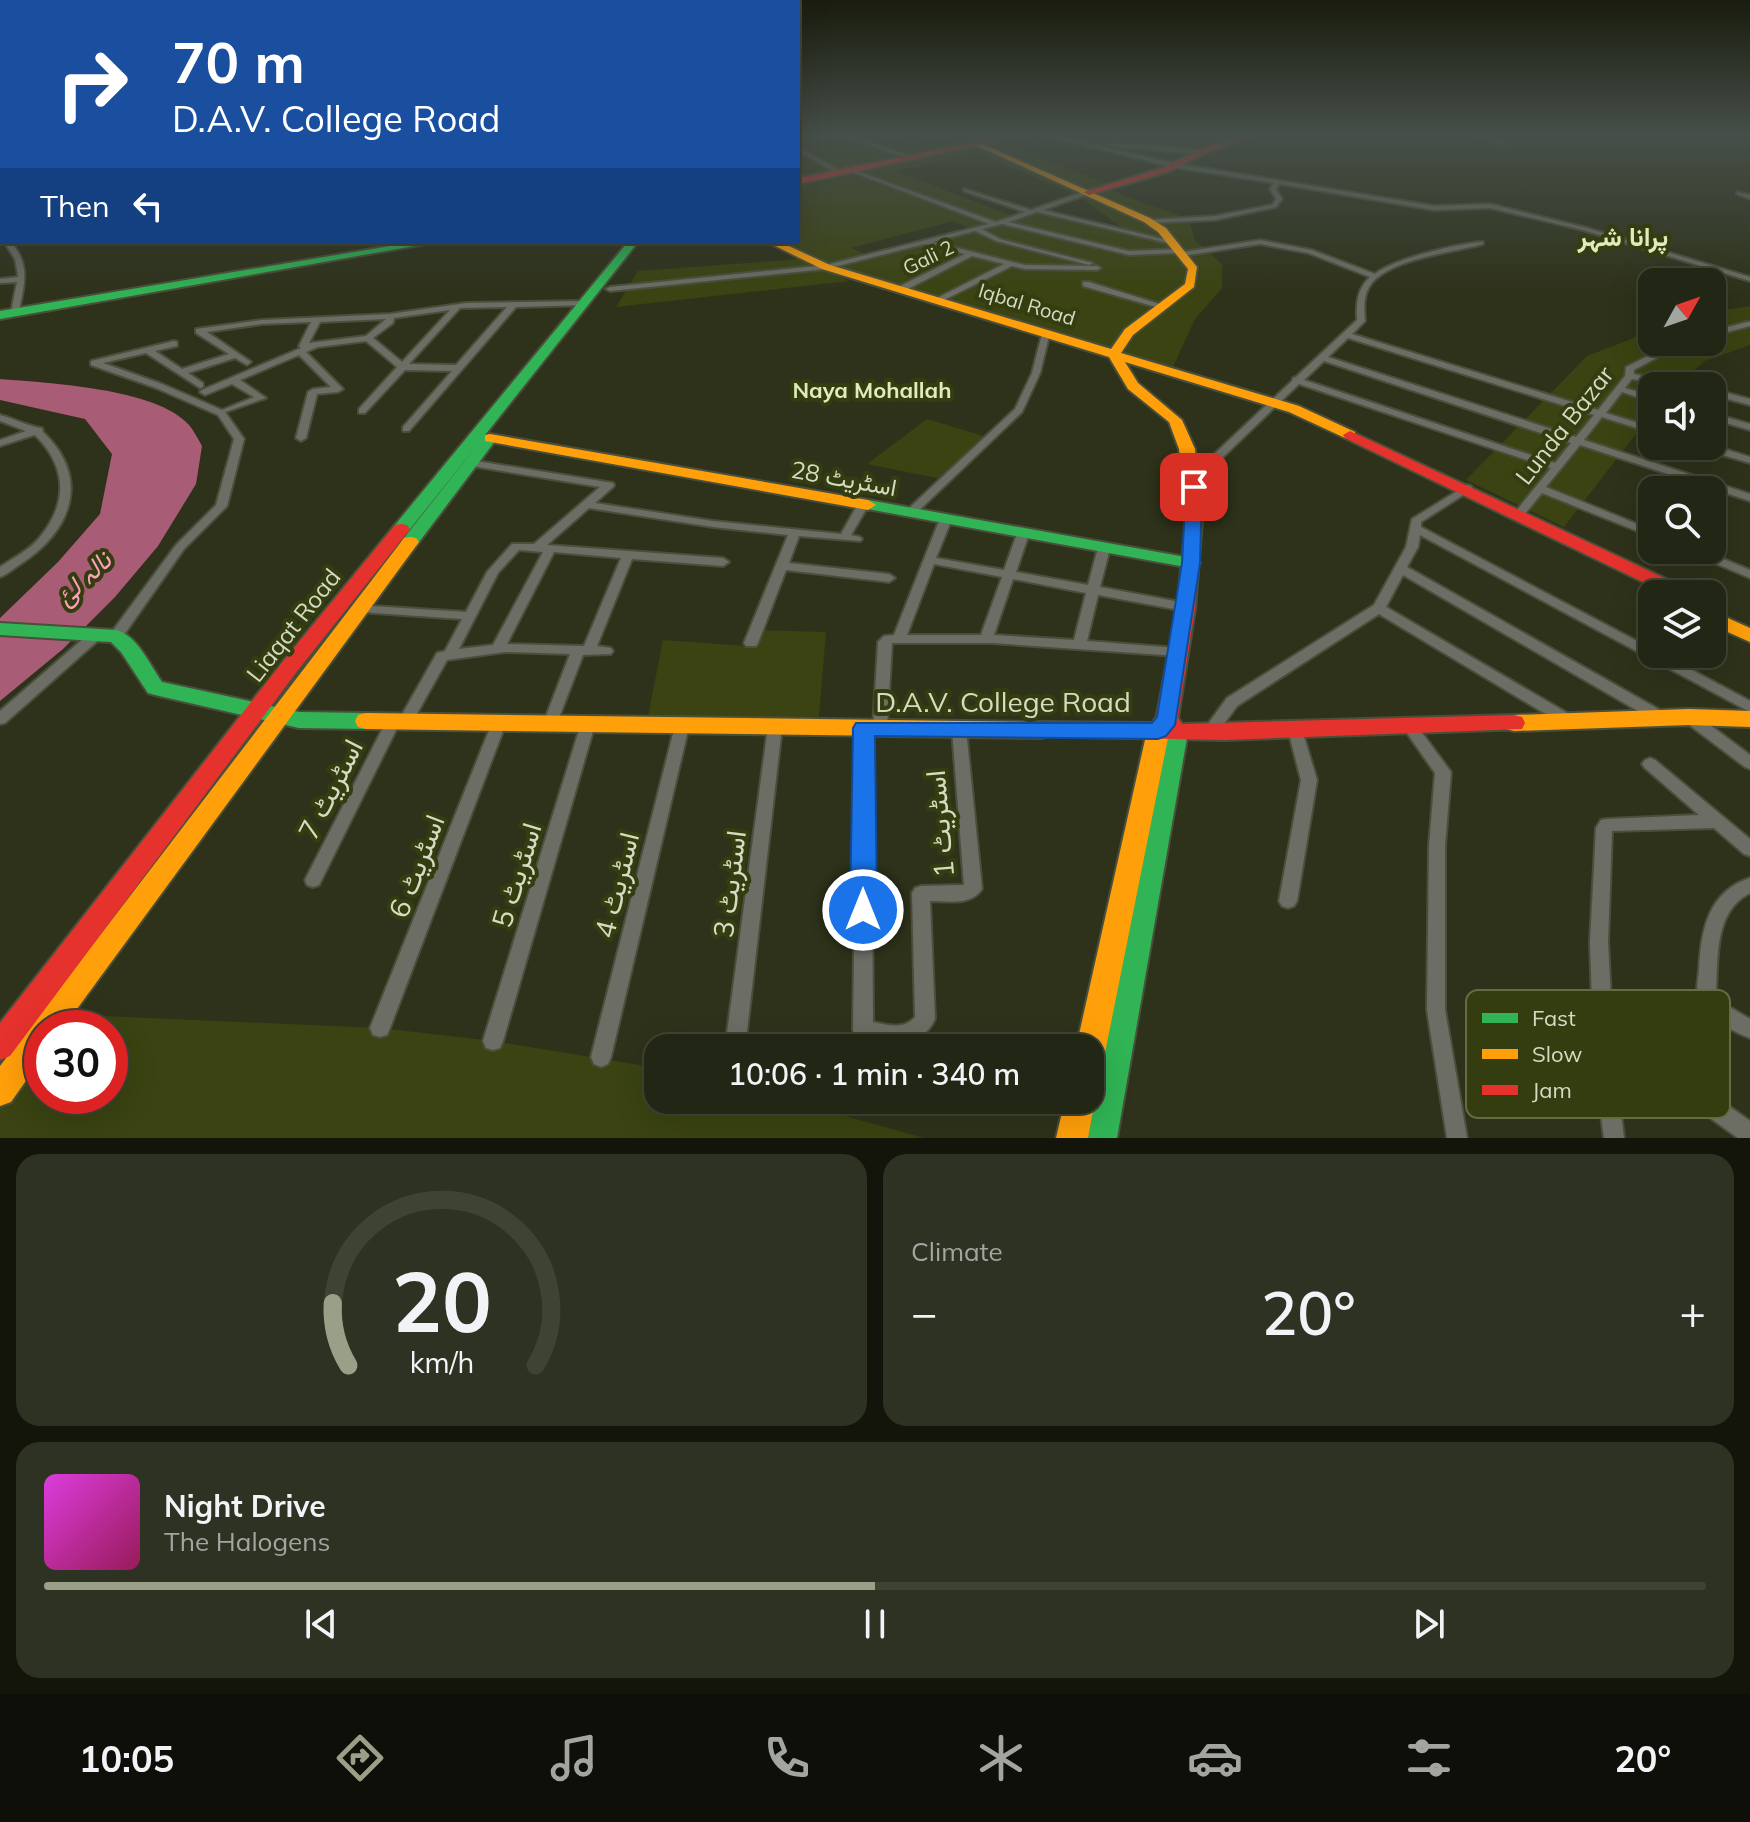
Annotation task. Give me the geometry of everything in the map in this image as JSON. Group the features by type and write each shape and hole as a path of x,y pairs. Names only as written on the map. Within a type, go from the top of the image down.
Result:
{"street":[{"path":"896,187 999,223 1129,253 1260,242 1310,251 1376,277"},
{"path":"1078,187 1149,221 1178,249 1193,269 1190,285 1129,332 1114,354 1134,387 1160,403 1175,420 1194,479 1191,563 1185,607 1101,1138"},
{"path":"610,289 826,267 999,223 1104,187"},
{"path":"1149,221 1215,218 1274,206 1279,199 1274,187"},
{"path":"1314,187 1434,208 1490,206 1585,229 1750,279"},
{"path":"966,190 1178,249"},
{"path":"925,242 1010,264 1098,267 998,240 976,229"},
{"path":"1194,479 1361,321 1358,302 1370,281 1414,256 1450,252 1481,243"},
{"path":"9,244 21,258 20,279 8,313 420,244"},
{"name":"Liaqat Road","path":"0,1046 257,709 631,244"},
{"name":"Liaqat Road","path":"59,1010 470,463 645,244"},
{"name":"Iqbal Road","path":"776,244 826,267 1271,403 1520,513 1655,580"},
{"name":"Gali 2","path":"901,289 970,254"},
{"path":"940,300 1010,264"},
{"path":"0,281 20,279"},
{"path":"1086,284 1162,306"},
{"path":"247,362 199,331 262,322 390,316 458,306 585,303"},
{"path":"406,429 514,304"},
{"path":"362,411 458,306"},
{"path":"316,321 303,346 368,338 390,321 390,316"},
{"path":"1726,330 1750,324"},
{"path":"909,514 1019,410 1036,373 1046,332"},
{"path":"1346,335 1638,426"},
{"path":"368,338 402,367 459,368"},
{"path":"0,719 107,635 180,547 221,506 239,439 221,413 159,386 94,363 174,344"},
{"path":"147,350 202,388 233,380 315,345"},
{"path":"300,351 338,389 313,392 301,438"},
{"path":"181,372 236,355"},
{"name":"Lunda Bazar","path":"1520,513 1630,376 1629,369 1655,356"},
{"path":"1321,357 1750,498"},
{"path":"1630,376 1638,378"},
{"path":"227,410 261,398 233,380"},
{"path":"1296,380 1558,467"},
{"path":"1620,389 1638,395"},
{"path":"1726,396 1750,402"},
{"path":"0,418 39,430 64,461 68,474 57,521 43,541 0,573"},
{"path":"1726,420 1750,427"},
{"path":"0,443 39,430"},
{"name":"اسٹریٹ 28","path":"490,438 1191,563"},
{"path":"1726,453 1750,460"},
{"path":"470,463 609,485 543,548 498,648"},
{"path":"1541,489 1638,528"},
{"path":"1210,732 1232,702 1379,608 1412,547 1416,521 1464,490"},
{"name":"Iqbal Road","path":"1464,490 1639,580"},
{"path":"588,505 850,538 862,506"},
{"path":"898,640 945,521"},
{"path":"1415,528 1750,707"},
{"path":"751,643 795,532"},
{"path":"986,639 1023,534"},
{"name":"اسٹریٹ 7","path":"313,880 399,722 442,656 450,654 493,572 516,546 543,548"},
{"path":"543,548 627,557 723,562"},
{"path":"1079,645 1104,548"},
{"path":"550,724 627,557"},
{"path":"930,560 1010,572 1185,607"},
{"path":"1726,564 1750,574"},
{"path":"783,566 889,578"},
{"path":"1401,569 1662,718"},
{"path":"360,608 470,616"},
{"path":"1379,608 1569,721"},
{"path":"1726,615 1750,627"},
{"path":"1726,624 1750,636"},
{"path":"0,629 107,635"},
{"name":"D.A.V. College Road","path":"107,635 127,642 145,681 155,688 257,709 276,718 959,729 1168,727 1210,732 1689,717 1750,719"},
{"path":"872,728 885,642 986,639 1178,652"},
{"path":"450,654 498,648 606,651"},
{"path":"1689,717 1750,763"},
{"name":"اسٹریٹ 6","path":"380,1028 499,723"},
{"name":"اسٹریٹ 5","path":"493,1041 588,724"},
{"name":"اسٹریٹ 4","path":"601,1057 682,726"},
{"path":"1409,726 1443,772 1437,846 1436,1010 1457,1138"},
{"name":"اسٹریٹ 3","path":"737,1034 775,727"},
{"path":"1095,1034 1168,727"},
{"name":"اسٹریٹ 1","path":"872,728 863,1030 909,1036 919,1031 925,1019 921,893 963,894 973,889 959,729"},
{"path":"1288,901 1309,780 1295,730"},
{"path":"1650,764 1750,849"},
{"path":"1601,990 1599,942 1604,828 1607,825 1717,821"},
{"path":"1707,990 1711,928 1738,889 1750,885"},
{"path":"1730,1017 1750,1029"},
{"path":"0,1091 24,1058"},
{"path":"1072,1138 1077,1114"},
{"path":"1612,1118 1614,1138"},
{"path":"1728,1118 1750,1134"}],"shaded area":[{"path":"800,187 938,187 1015,217 1036,210 1125,230 1079,196 1085,193 1075,194 1058,187 1106,187 1188,218 1195,240 1222,264 1222,288 1195,319 1172,369 826,267 776,244 800,244","holes":["953,221 972,229 869,256 851,248"]},
{"path":"801,259 849,281 616,307 638,271"},
{"path":"1750,306 1750,345 1726,354 1726,310"},
{"path":"1638,336 1638,356 1719,356 1705,361 1692,372 1638,372 1638,431 1564,527 1466,480 1587,356"},
{"path":"927,419 990,438 947,480 867,464"},
{"path":"756,630 826,632 818,728 646,726 663,640 747,646"},
{"path":"128,1017 380,1028 493,1041 644,1066 644,1114 838,1114 924,1138 0,1138 0,1091 24,1058 24,1114 128,1114"}],"water":[{"name":"نالہ لئ","path":"0,379 100,390 153,403 174,413 189,425 202,446 196,484 158,546 115,597 63,649 0,701 0,618 58,562 100,514 112,454 85,419 0,400"}],"traffic: fast":[{"path":"0,315 420,244"},
{"path":"401,529 631,244"},
{"path":"410,542 490,438"},
{"path":"868,505 1191,563"},
{"path":"0,629 116,636 128,647 155,688 299,720 366,721"},
{"path":"1101,1138 1177,732"}],"traffic: slow":[{"path":"1075,187 1162,230 1193,269 1190,285 1129,332 1114,354 1133,386 1175,420 1187,449 1194,522"},
{"path":"776,244 826,267 1294,409 1350,435"},
{"path":"490,438 868,505"},
{"path":"59,1010 410,542"},
{"path":"1726,624 1750,636"},
{"path":"1514,723 1689,717 1750,719"},
{"path":"366,721 1041,730"},
{"path":"1094,1034 1158,731 1165,722"},
{"path":"0,1091 24,1058"},
{"path":"1072,1138 1077,1114"}],"traffic: jam":[{"path":"1089,192 1106,187"},
{"path":"1350,435 1654,580"},
{"path":"1177,732 1167,720 1186,609 1194,522"},
{"path":"0,1046 291,665 401,529"},
{"path":"1041,730 1224,732 1514,723"}],"district":[{"name":"پرانا شہر","path":"1623,236"},
{"name":"Naya Mohallah","path":"872,390"}],"route":[{"path":"863,910 864,728 1158,731 1167,720 1191,563 1194,487"}]}
